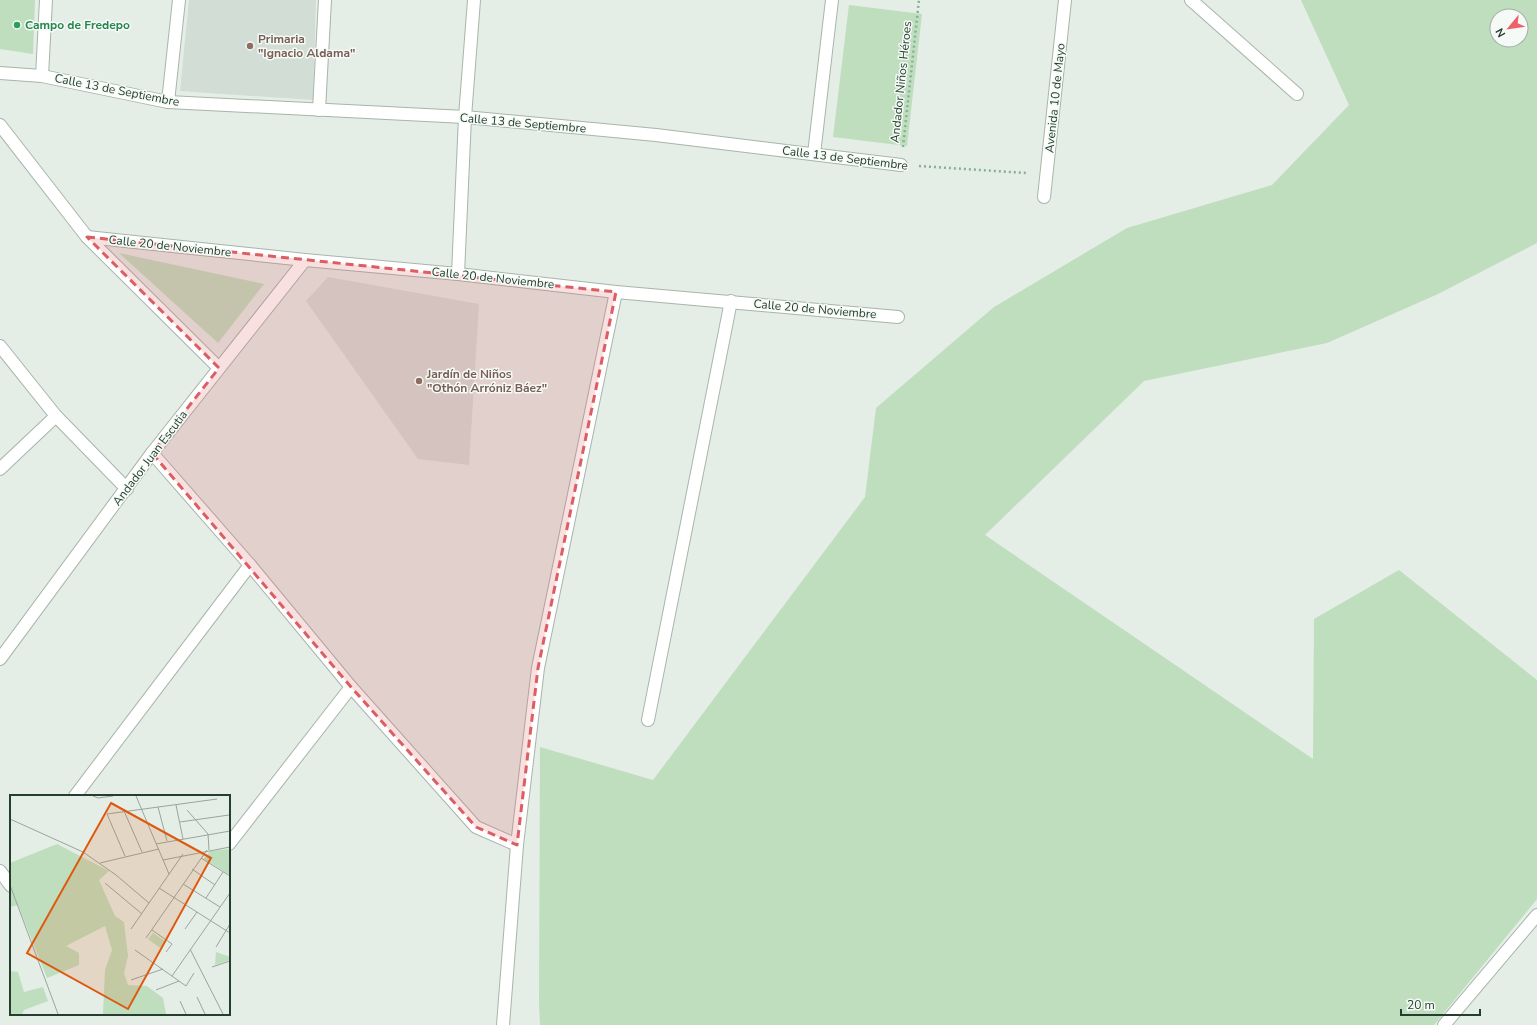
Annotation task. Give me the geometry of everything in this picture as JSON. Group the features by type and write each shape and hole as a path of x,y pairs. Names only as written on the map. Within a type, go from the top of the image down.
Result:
{"street":[{"path":"42,76 46,0"},
{"path":"168,102 179,0"},
{"path":"319,110 325,0"},
{"path":"458,274 474,0"},
{"path":"814,154 832,0"},
{"name":"Avenida 10 de Mayo","path":"1044,197 1065,0"},
{"path":"1191,0 1298,94"},
{"name":"Calle 13 de Septiembre","path":"0,73 42,76 168,102 466,117 656,135 901,165"},
{"path":"0,125 87,237 219,368"},
{"name":"Calle 20 de Noviembre","path":"87,237 305,260 458,274 616,292 898,317"},
{"name":"Andador Juan Escutia","path":"0,659 127,489 152,453 305,260"},
{"path":"503,1025 517,845 538,668 616,292"},
{"path":"648,720 731,301"},
{"path":"0,346 56,416 127,489"},
{"path":"0,469 56,416"},
{"path":"152,453 250,565 351,687 476,827 517,845"},
{"path":"75,795 250,565"},
{"path":"230,843 351,687"},
{"path":"0,871 10,883"},
{"path":"1444,1025 1537,915"}],"path":[{"name":"Andador Niños Héroes","path":"901,165 919,0"},
{"name":"Calle 13 de Septiembre","path":"901,165 1047,174"}],"highlighted area":[{"path":"87,237 616,292 538,668 517,845 476,827 351,687 152,453 219,368"}],"shaded area":[{"name":"Primaria \"Ignacio Aldama\"","path":"189,0 316,0 313,100 180,91"},
{"name":"Jardín de Niños \"Othón Arróniz Báez\"","path":"328,277 479,304 469,465 418,459 306,301"}],"green space":[{"name":"Campo de Fredepo","path":"0,0 35,0 33,54 0,49"},
{"path":"1301,0 1537,0 1537,243 1438,294 1327,343 1144,381 985,535 1313,759 1314,619 1399,570 1537,680 1537,899 1434,1025 540,1025 540,747 653,780 865,497 876,408 994,307 1127,228 1272,185 1349,105"},
{"path":"849,5 922,14 907,146 833,137"},
{"path":"119,253 264,284 218,343"}],"place":[{"name":"Campo de Fredepo","path":"17,25"},
{"name":"Primaria \"Ignacio Aldama\"","path":"250,46"},
{"name":"Jardín de Niños \"Othón Arróniz Báez\"","path":"419,381"}]}
